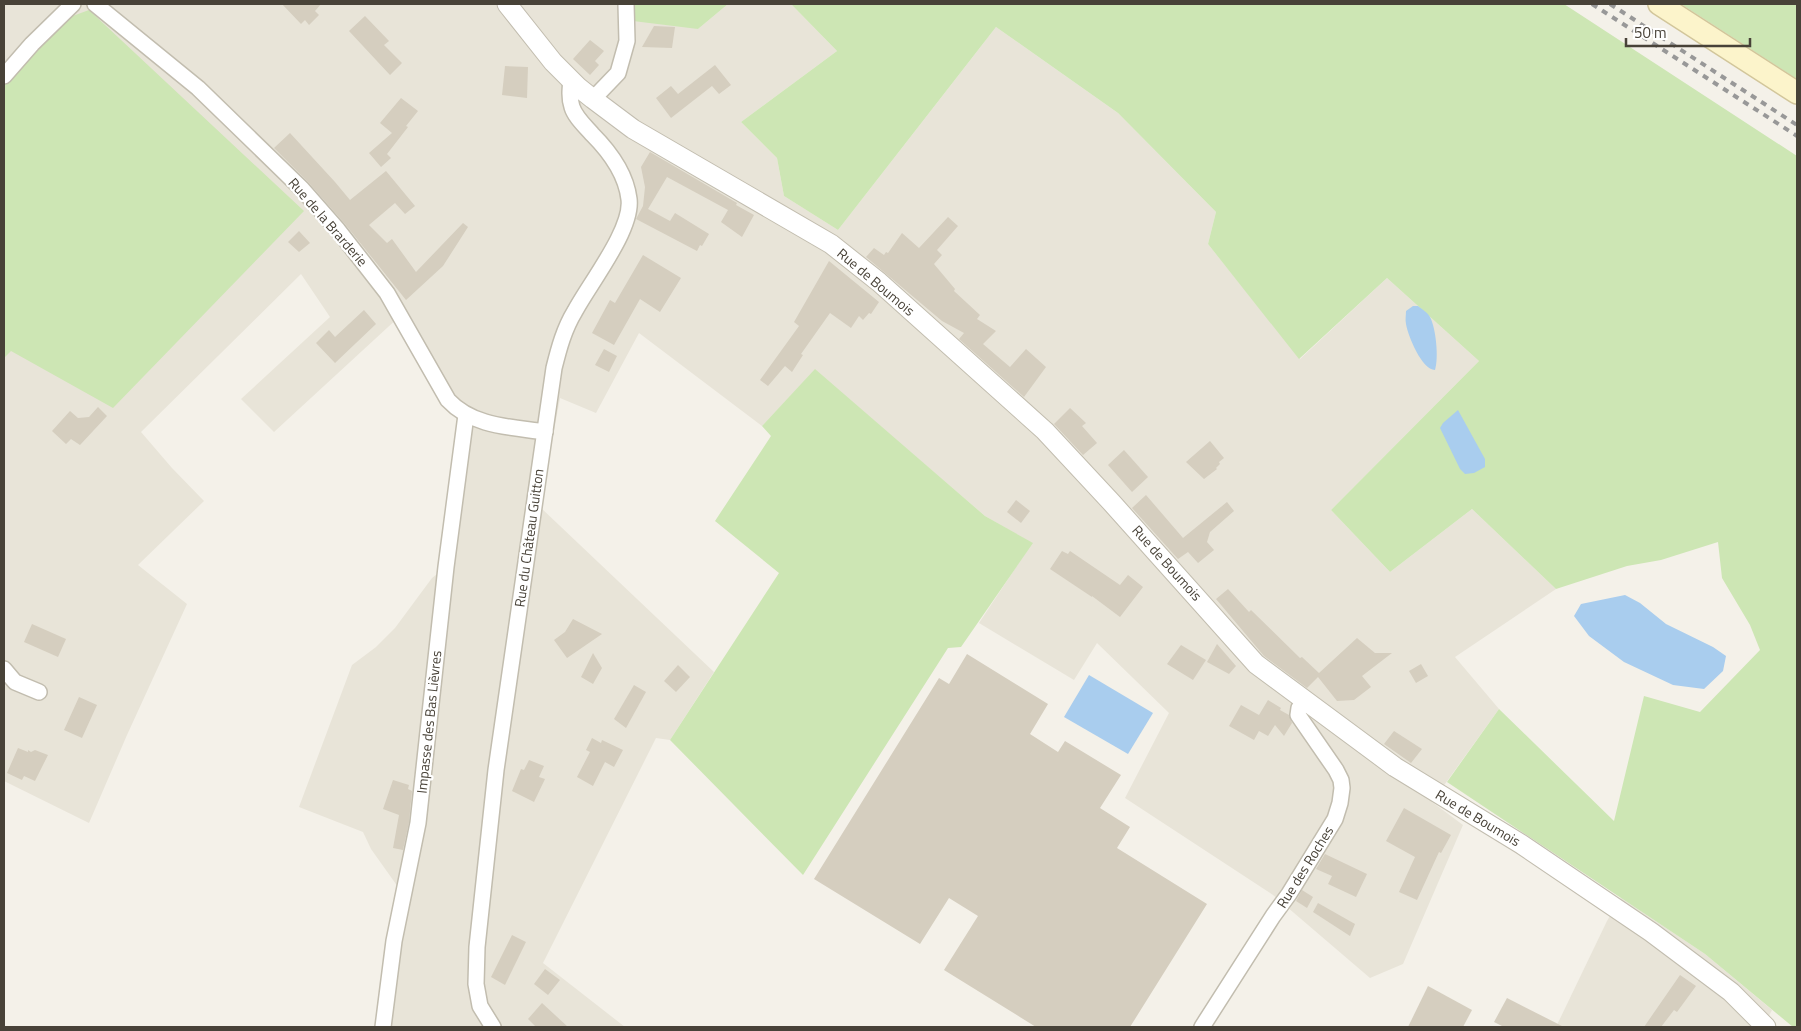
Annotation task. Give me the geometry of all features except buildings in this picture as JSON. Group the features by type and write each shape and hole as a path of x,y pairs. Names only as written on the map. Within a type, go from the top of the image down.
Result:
{"main road":[{"path":"1659,4 1797,93"}],"street":[{"path":"4,76 32,44 74,4"},
{"name":"Rue de la Brarderie","path":"95,4 198,88 302,189 338,230 380,283 448,400 466,415 477,420 545,432"},
{"name":"Rue de Boumois","path":"507,4 540,48 581,89 633,129 831,244 879,282 1045,431 1125,517 1256,664 1395,767 1521,844 1651,932 1731,992 1766,1027"},
{"path":"581,89 618,73 627,41 626,4"},
{"name":"Rue du Château Guitton","path":"493,1027 480,1006 476,984 477,947 496,770 554,368 560,343 574,311 620,235 627,218 629,200 623,177 605,148 572,109 570,92 581,89"},
{"name":"Impasse des Bas Lièvres","path":"383,1027 394,942 418,823 446,567 466,415"},
{"path":"4,669 15,682 39,692"},
{"name":"Rue des Roches","path":"1202,1027 1290,894 1335,819 1340,802 1341,780 1298,714 1299,708 1304,701"}],"shaded area":[{"path":"4,4 633,4 698,29 728,4 791,4 837,51 741,122 777,158 784,196 838,230 996,27 1118,113 1216,212 1208,244 1300,359 1387,278 1479,361 1331,510 1390,572 1472,509 1556,589 1455,657 1499,709 1432,802 1463,825 1403,964 1370,978 1273,895 1125,798 1169,713 1097,643 1074,680 979,623 1032,543 985,516 815,370 762,426 639,333 596,413 560,398 540,507 714,672 670,740 656,738 543,963 625,1027 385,1027 403,894 371,849 363,832 299,807 352,665 376,647 395,628 432,578 446,567 464,423 400,316 274,432 241,399 330,317 301,274 141,432 204,501 138,565 187,604 89,823 4,781"},
{"path":"1621,898 1705,954 1772,1010 1763,1027 1556,1027 1607,921"}],"green space":[{"path":"633,4 728,4 698,29 633,21"},
{"path":"791,4 1564,4 1797,156 1797,1027 1793,1027 1705,954 1447,782 1499,709 1614,821 1644,696 1700,712 1760,650 1750,625 1722,578 1718,542 1661,560 1627,566 1556,589 1472,509 1390,572 1331,510 1479,361 1387,278 1299,359 1208,244 1216,212 1118,113 996,27 838,230 784,196 777,158 741,122 837,51"},
{"path":"1681,4 1797,4 1797,79"},
{"path":"89,10 304,211 113,408 11,351 4,356 4,86 70,17"},
{"path":"815,369 985,516 1033,543 961,647 948,648 803,875 670,740 779,573 715,521 771,436 762,426"}],"water":[{"path":"1413,306 1418,306 1425,311 1432,322 1437,351 1435,370 1430,369 1421,359 1410,336 1406,322 1406,311"},
{"path":"1458,410 1485,459 1485,467 1474,473 1465,474 1460,469 1440,428"},
{"path":"1625,595 1640,603 1666,624 1713,647 1726,656 1723,671 1704,689 1673,685 1624,662 1589,636 1574,616 1581,604"},
{"path":"1089,675 1153,713 1128,754 1064,717"}],"railway":[{"path":"1592,4 1797,136"},
{"path":"1610,4 1797,125"}]}
